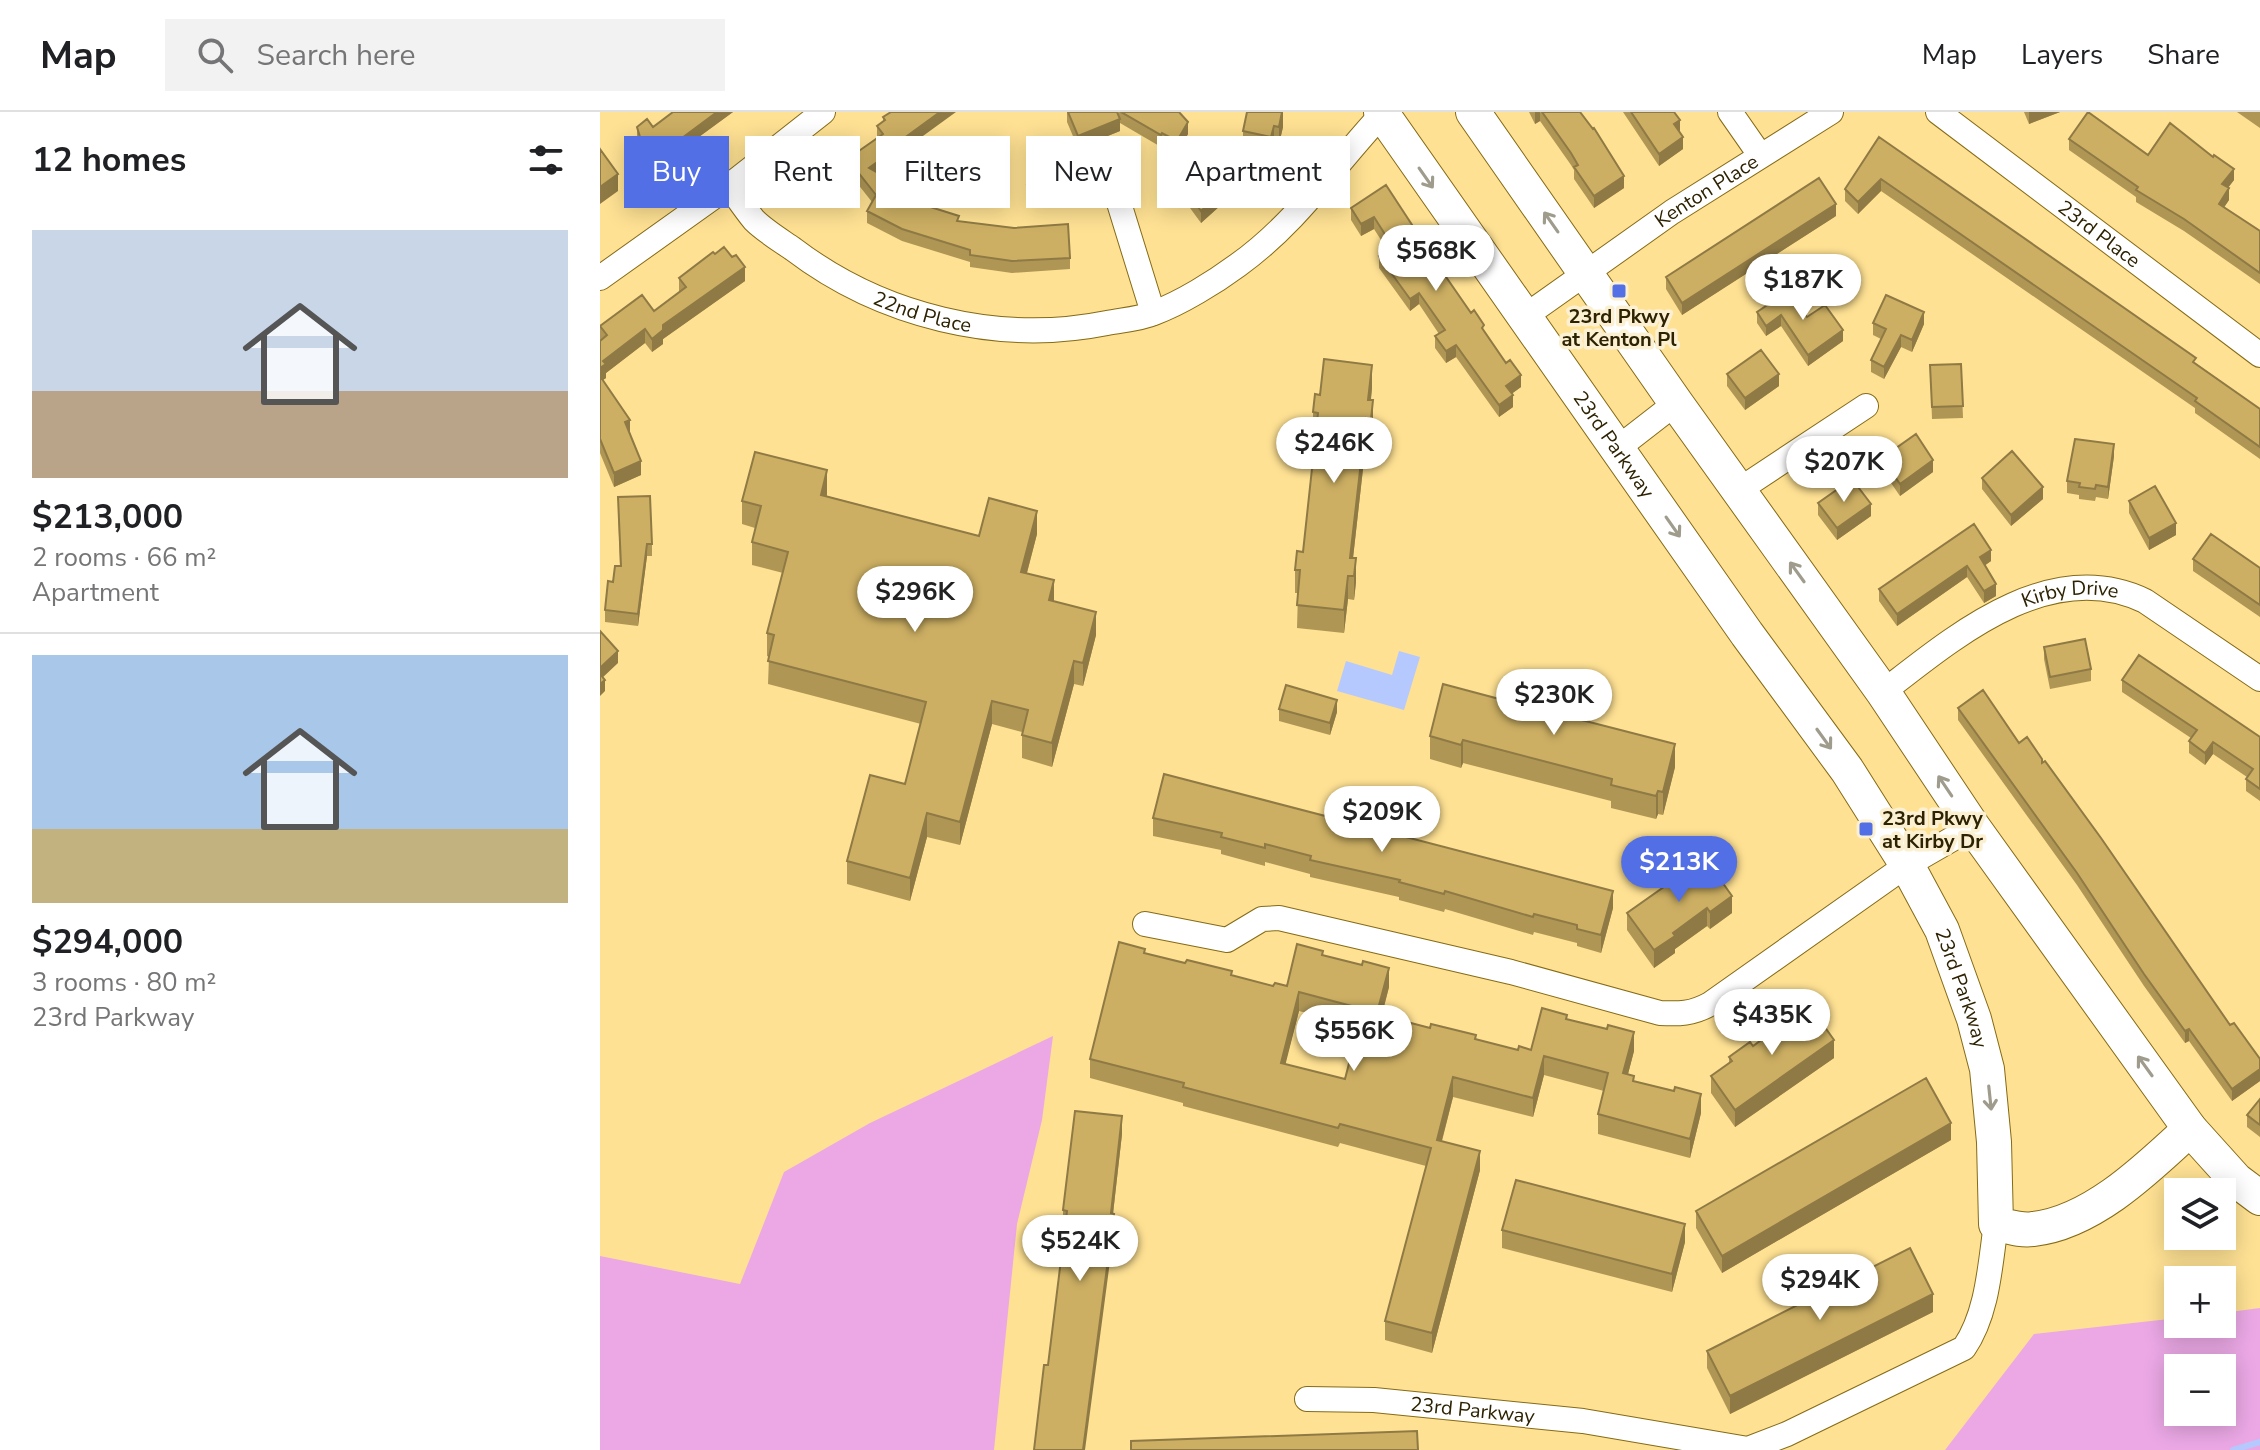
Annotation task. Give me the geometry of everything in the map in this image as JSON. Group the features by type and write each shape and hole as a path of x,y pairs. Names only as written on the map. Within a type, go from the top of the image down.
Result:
{"street":[{"path":"729,186 823,112"},
{"name":"22nd Place","path":"729,186 756,221 805,258 861,293 910,311 972,326 1070,331 1153,313 1237,266 1272,239 1309,202 1382,112"},
{"name":"23rd Parkway","path":"1307,1399 1374,1400 1583,1421 1748,1449 1777,1439 1964,1348 1975,1332 1981,1314 1996,1224 1994,1142 1987,1069 1953,957 1907,865 1847,770 1747,634 1382,112"},
{"path":"1473,112 1883,692 1973,827 2190,1129 2236,1180 2260,1198"},
{"path":"1730,112 1760,155"},
{"name":"Kenton Place","path":"1524,317 1672,212 1831,112"},
{"name":"23rd Place","path":"1938,112 2260,355"},
{"path":"600,278 698,208"},
{"path":"1121,208 1153,313"},
{"path":"1618,448 1676,403"},
{"path":"1739,490 1866,406"},
{"name":"Kirby Drive","path":"1883,692 1988,617 2039,594 2098,587 2124,591 2145,601 2260,679"},
{"path":"1145,924 1227,940 1262,919 1279,918 1511,972 1660,1013 1682,1014 1695,1012 1710,1004 1907,865 1973,827"},
{"path":"1996,1224 2029,1230 2072,1221 2152,1164 2190,1129"}],"shaded area":[{"path":"1053,1036 1042,1120 1017,1224 994,1450 600,1450 600,1256 740,1284 784,1172 870,1123"},
{"path":"2260,1308 2260,1450 1945,1450 2034,1334 2164,1320 2164,1338 2236,1338 2236,1311"}],"water":[{"path":"1399,651 1420,657 1404,710 1337,691 1346,661 1392,675"}],"building":[{"path":"673,112 717,112 685,136 640,136 637,127 647,119 653,127"},
{"path":"891,112 940,112 907,136 880,136 883,134 877,126 885,120 883,117"},
{"path":"1068,112 1117,112 1120,119 1078,136"},
{"path":"1121,112 1179,112 1188,122 1180,136 1161,135"},
{"path":"1247,112 1282,112 1279,127 1274,126 1271,136 1243,131"},
{"path":"1542,112 1580,112 1594,128 1624,176 1594,196 1574,167 1578,165 1571,153"},
{"path":"1631,112 1674,112 1680,120 1674,124 1683,137 1659,154"},
{"path":"2088,112 2148,155 2170,123 2213,157 2234,169 2222,184 2229,188 2219,204 2260,231 2260,273 2184,219 2136,190 2138,187 2069,139"},
{"path":"1879,137 2196,358 2193,362 2260,409 2260,447 2195,401 2197,398 1881,179 1858,202 1845,189"},
{"path":"876,139 876,163 869,168 876,172 876,195 860,175 860,150"},
{"path":"600,149 618,174 600,187"},
{"path":"1819,178 1836,204 1682,303 1666,277"},
{"path":"1386,185 1435,260 1439,257 1448,271 1444,274 1471,313 1474,310 1484,325 1482,328 1506,363 1510,360 1521,375 1506,386 1513,395 1499,405 1456,345 1446,351 1435,336 1445,330 1419,293 1410,299 1379,256 1393,247 1374,217 1361,224 1351,208"},
{"path":"876,195 876,208 934,208 959,216 957,221 1014,228 1068,224 1070,258 1012,261 970,255 970,250 902,229 867,211"},
{"path":"724,247 732,257 736,255 745,267 663,325 663,330 652,339 645,329 603,361 606,364 600,368 600,341 607,335 600,326 642,295 654,311 686,287 679,278"},
{"path":"1788,291 1807,317 1825,305 1843,330 1808,355 1781,315 1766,326 1757,312"},
{"path":"1886,295 1924,312 1912,340 1901,335 1884,367 1871,360 1886,329 1873,323"},
{"path":"1761,350 1779,374 1745,398 1727,374"},
{"path":"1324,359 1372,365 1368,400 1373,400 1371,419 1366,418 1350,558 1356,558 1354,576 1348,576 1344,610 1297,605 1300,570 1295,570 1297,551 1303,552 1318,413 1313,412 1315,394 1320,395"},
{"path":"1961,364 1963,406 1932,407 1930,365"},
{"path":"600,376 630,420 625,422 641,461 614,473 600,439"},
{"path":"1916,434 1933,460 1900,484 1882,458"},
{"path":"2075,439 2114,444 2108,487 2079,487 2080,483 2067,481"},
{"path":"2012,451 2043,487 2011,515 1982,478"},
{"path":"755,452 827,470 821,495 979,536 989,498 1037,511 1021,572 1054,580 1049,600 1096,612 1083,663 1074,661 1052,743 1022,735 1028,710 992,701 960,822 927,813 910,878 847,861 870,775 905,784 926,702 768,661 774,635 767,633 788,552 752,542 761,506 742,501"},
{"path":"1852,479 1871,504 1837,528 1818,503"},
{"path":"2155,486 2176,523 2149,538 2129,501"},
{"path":"650,496 652,544 647,544 638,614 605,610 608,581 613,582 615,566 621,566 618,497"},
{"path":"1974,524 1991,550 1980,557 1996,584 1984,591 1967,566 1897,614 1879,589"},
{"path":"2211,534 2260,568 2260,605 2193,559"},
{"path":"600,631 618,651 600,668"},
{"path":"2085,639 2091,669 2050,677 2044,647"},
{"path":"2139,655 2260,737 2260,789 2246,779 2253,769 2213,742 2205,753 2189,741 2197,730 2122,680"},
{"path":"1556,681 1573,685 1566,716 1675,744 1663,792 1658,791 1656,796 1611,785 1612,779 1463,740 1461,745 1430,736 1443,684 1548,712"},
{"path":"1286,685 1337,700 1330,723 1279,709"},
{"path":"1983,690 2019,743 2027,737 2042,763 2045,761 2101,838 2230,1025 2234,1023 2260,1059 2260,1069 2232,1089 2144,974 2077,873 1958,708"},
{"path":"1164,774 1613,891 1601,935 1577,929 1577,925 1534,914 1533,917 1445,891 1444,894 1400,880 1310,860 1311,856 1265,844 1265,848 1221,837 1222,833 1153,818"},
{"path":"1705,858 1732,896 1710,912 1707,908 1654,950 1627,913"},
{"path":"1119,942 1145,949 1144,953 1232,971 1231,975 1273,986 1275,983 1287,986 1297,944 1323,951 1322,955 1389,968 1378,1009 1389,1012 1388,1017 1476,1035 1475,1039 1518,1050 1519,1046 1531,1050 1542,1008 1567,1015 1566,1019 1634,1032 1623,1073 1634,1076 1633,1081 1701,1094 1690,1139 1598,1114 1608,1073 1544,1056 1533,1098 1453,1077 1437,1140 1480,1151 1432,1333 1385,1321 1431,1148 1340,1124 1338,1128 1090,1059","holes":["1299,992 1363,1009 1345,1079 1281,1063"]},
{"path":"1807,1002 1834,1040 1735,1110 1711,1076 1732,1061 1729,1057 1750,1042 1753,1046"},
{"path":"1926,1078 1951,1123 1722,1256 1696,1211"},
{"path":"2260,1099 2260,1125 2247,1115"},
{"path":"1075,1111 1122,1116 1111,1213 1114,1214 1083,1450 1034,1450 1067,1211 1063,1210"},
{"path":"1516,1180 1685,1224 1672,1274 1502,1230"},
{"path":"1910,1248 1933,1294 1730,1396 1707,1351"},
{"path":"1417,1431 1418,1450 1131,1450 1131,1441"}],"waterway":[{"path":"2233,1450 2260,1442"}],"place":[{"name":"23rd Pkwy at Kenton Pl","path":"1619,291"},
{"name":"23rd Pkwy at Kirby Dr","path":"1866,829"}]}
